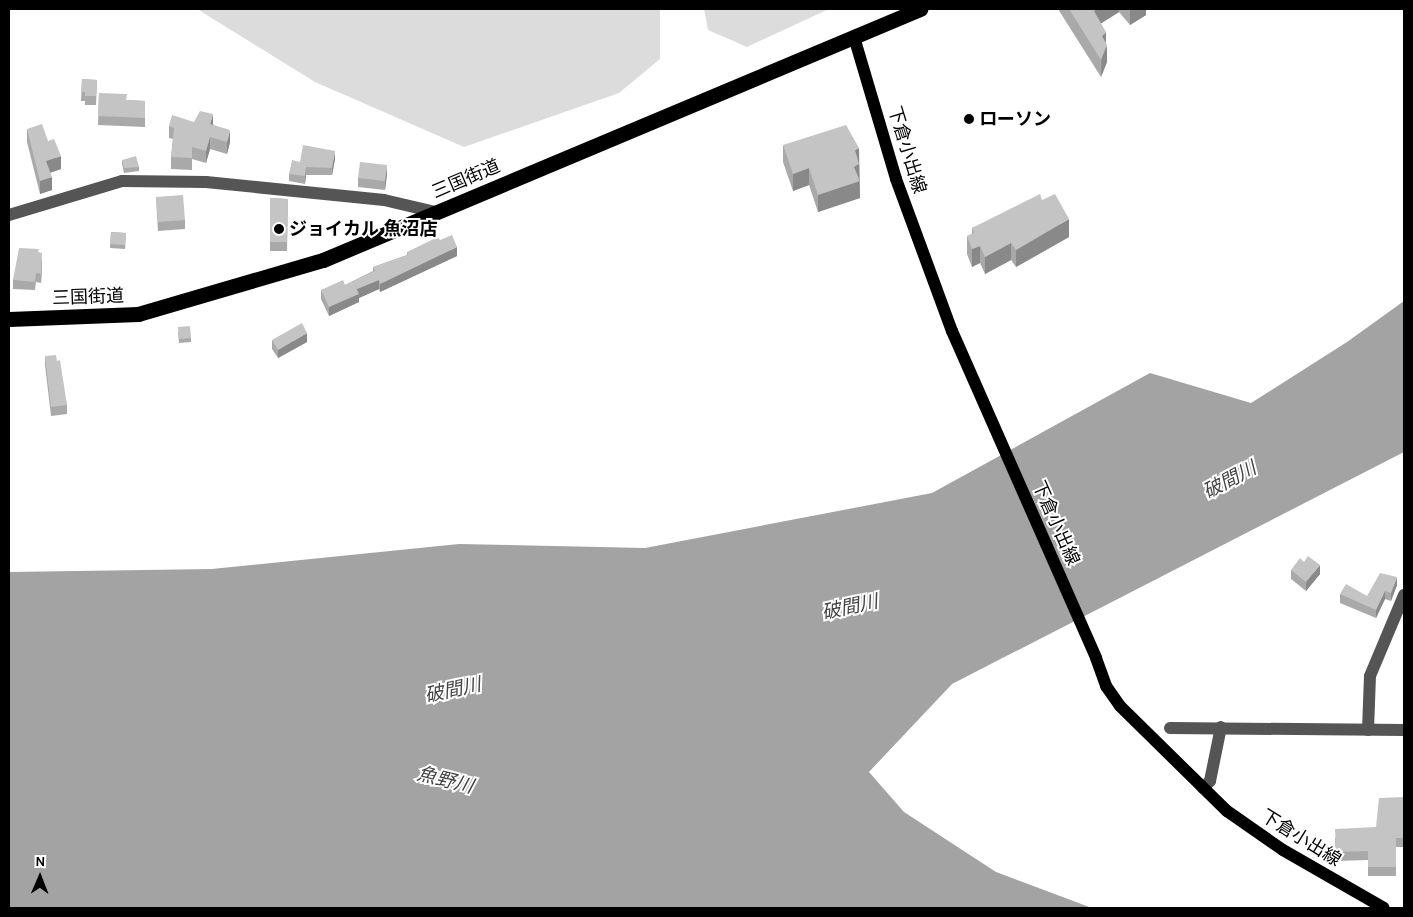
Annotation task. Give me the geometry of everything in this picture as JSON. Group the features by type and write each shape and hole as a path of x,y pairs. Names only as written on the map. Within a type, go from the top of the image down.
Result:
{"highway":[{"name":"三国街道","path":"9,319 138,314 323,260 920,9"}],"main road":[{"name":"下倉小出線","path":"854,37 896,179 957,342 1096,658 1106,686 1120,706 1227,811 1283,850 1384,908"}],"street":[{"path":"9,214 122,181 206,182 384,200 435,212"},
{"path":"1368,730 1370,676 1404,595"},
{"path":"1203,788 1210,781 1221,727"},
{"path":"1170,728 1404,730"}],"shaded area":[{"path":"197,9 660,9 660,59 619,93 464,147 315,82"},
{"path":"704,9 829,9 747,47 708,30"}],"water":[{"path":"1404,301 1404,452 952,684 869,772 904,812 996,872 1092,908 9,908 9,572 212,569 459,544 645,548 932,493 1150,373 1251,403 1347,342"}],"building":[{"path":"1069,9 1097,9 1094,11 1106,32 1102,36 1107,45 1101,60"},
{"path":"82,79 97,80 96,96 85,96 85,92 81,92"},
{"path":"99,93 127,94 126,100 145,101 145,118 98,116"},
{"path":"200,111 213,114 210,124 230,130 227,142 210,137 206,151 192,147 192,158 171,157 174,128 169,126 172,115 194,122"},
{"path":"42,124 48,141 54,139 61,156 46,161 52,177 40,181 27,129"},
{"path":"846,125 859,148 855,150 859,164 854,167 860,181 818,195 809,168 793,174 783,145"},
{"path":"303,145 335,151 332,168 306,167 305,176 289,174 292,160 300,162"},
{"path":"136,156 139,167 124,168 122,160"},
{"path":"360,162 387,165 385,181 358,178"},
{"path":"1040,194 1042,200 1055,194 1069,219 1016,250 1011,243 985,257 980,246 972,249 967,236 974,233 972,228"},
{"path":"183,195 185,220 158,222 156,197"},
{"name":"ジョイカル 魚沼店","path":"270,198 288,199 287,242 270,242"},
{"path":"111,232 126,233 125,245 110,244"},
{"path":"452,235 457,247 380,284 379,280 357,289 353,281 375,271 373,267 408,255 407,252 438,237 440,240"},
{"path":"19,248 39,249 38,252 42,253 41,274 36,273 35,282 13,280"},
{"path":"343,280 345,285 353,281 359,294 329,307 321,290"},
{"path":"302,323 307,333 278,350 272,340"},
{"path":"190,326 191,338 179,339 178,327"},
{"path":"56,355 57,361 60,360 67,405 51,407 45,356"},
{"path":"1308,556 1320,565 1306,582 1291,570 1300,558 1304,562"},
{"path":"1380,573 1397,577 1391,593 1385,591 1376,610 1340,594 1346,584 1367,596"},
{"path":"1404,797 1404,838 1396,838 1396,867 1368,867 1368,851 1336,852 1335,829 1376,827 1379,798"}],"place":[{"name":"ローソン","path":"969,119"},
{"name":"ジョイカル 魚沼店","path":"279,229"}],"water label":[{"name":"破間川","path":"1230,481"},
{"name":"破間川","path":"850,608"},
{"name":"破間川","path":"453,691"},
{"name":"魚野川","path":"445,781"}]}
